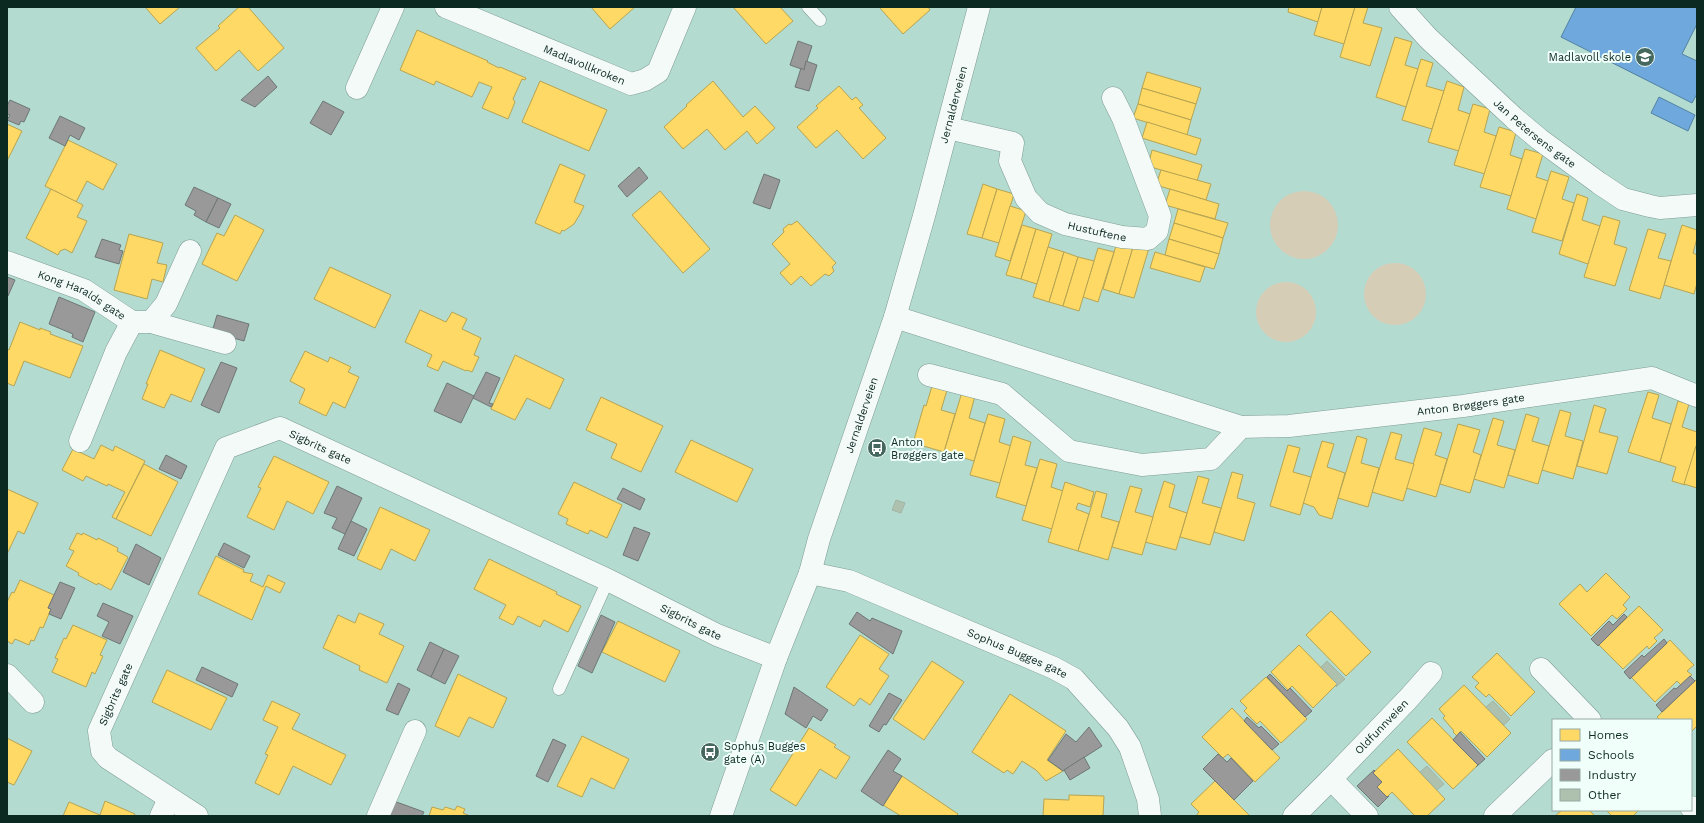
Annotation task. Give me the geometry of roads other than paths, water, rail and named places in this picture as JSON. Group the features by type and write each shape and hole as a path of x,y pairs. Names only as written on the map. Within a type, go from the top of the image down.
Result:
{"street":[{"path":"357,88 393,7"},
{"name":"Madlavollkroken","path":"446,7 631,84 645,80 658,72 685,7"},
{"name":"Jernalderveien","path":"721,816 776,658 810,573 819,539 895,317 948,128 979,7"},
{"name":"Jan Petersens gate","path":"1400,7 1428,38 1514,118 1539,139 1599,183 1623,199 1650,206 1660,208 1697,205"},
{"name":"Hustuftene","path":"948,128 1014,143 1010,161 1026,198 1040,213 1065,224 1122,237 1148,239 1157,232 1160,216 1123,118 1113,98"},
{"path":"80,441 116,352 142,322 166,304 190,251"},
{"name":"Kong Haralds gate","path":"7,262 84,290 142,322 225,343"},
{"name":"Anton Brøggers gate","path":"895,317 1241,427 1289,426 1448,408 1652,378 1697,396"},
{"path":"929,375 1002,394 1069,451 1142,465 1211,459 1241,427"},
{"name":"Sigbrits gate","path":"165,808 102,751 99,731 226,448 280,428 608,580 717,635 776,658"},
{"name":"Sophus Bugges gate","path":"810,573 828,575 849,581 1054,668 1074,679 1118,728 1130,747 1148,799 1150,816"},
{"path":"1541,669 1589,719"},
{"name":"Oldfunnveien","path":"1294,816 1331,780 1431,673"},
{"path":"7,675 33,702"},
{"path":"378,816 415,731"},
{"path":"1495,816 1552,761"},
{"path":"1331,780 1367,816"},
{"path":"165,808 196,816"}],"lane":[{"path":"808,7 820,20"},
{"path":"559,689 608,580"}],"place":[{"name":"Madlavoll skole","path":"1645,57"},
{"name":"Anton Brøggers gate","path":"877,448"},
{"name":"Sophus Bugges gate (A)","path":"710,752"}]}
